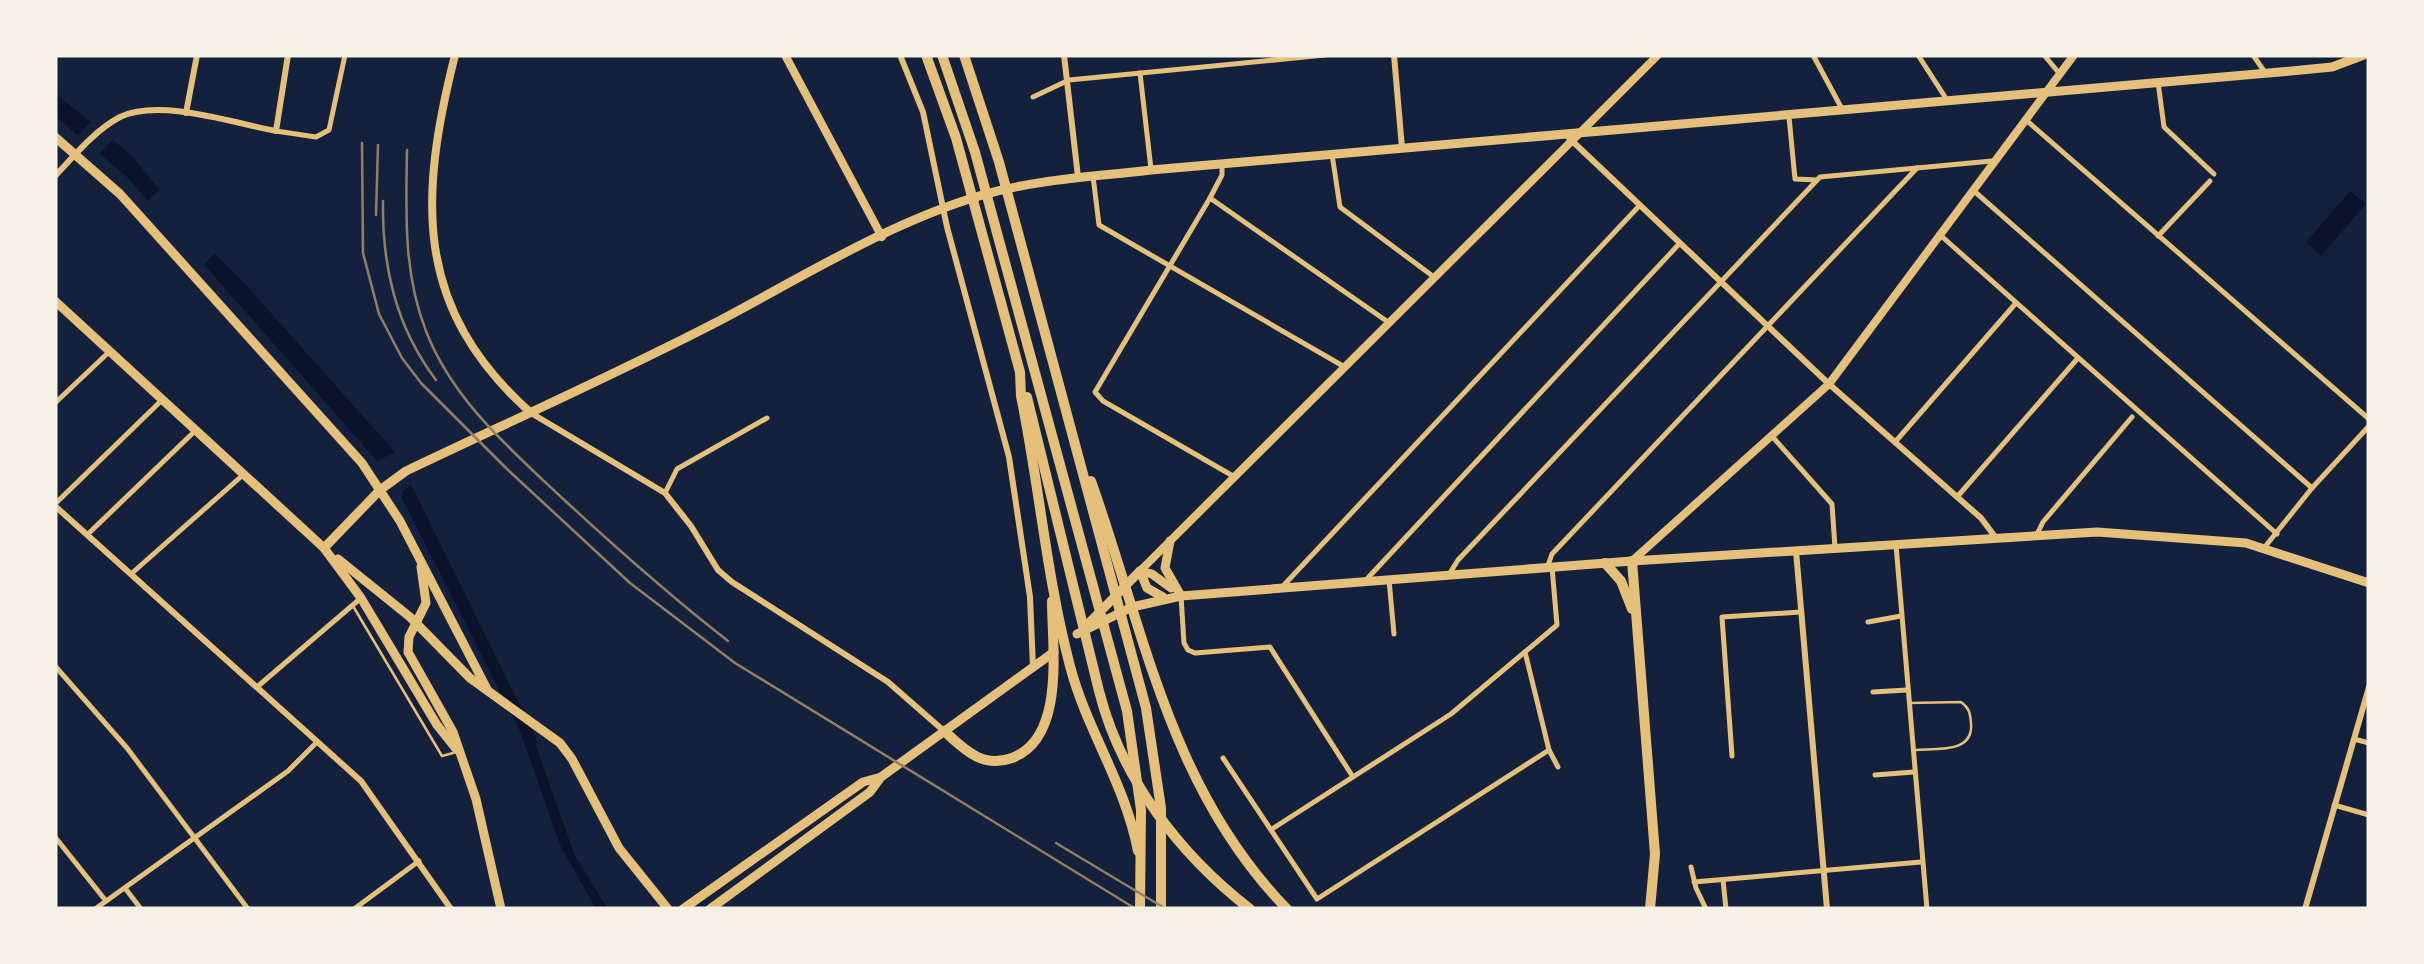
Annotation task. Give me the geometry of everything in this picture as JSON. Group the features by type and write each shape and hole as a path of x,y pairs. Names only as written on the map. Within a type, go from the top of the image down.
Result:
{"highway":[{"path":"926,55 956,138 1020,372 1098,690 1117,745 1148,800 1183,845 1213,878 1250,909"},
{"path":"942,55 975,152 1126,704 1140,794 1140,909"},
{"path":"964,55 995,146 1153,742 1162,808 1161,909"},
{"path":"1020,372 1021,396 1070,666 1086,713 1124,795 1142,882"},
{"path":"1069,419 1182,752 1224,831 1248,865 1288,909"},
{"path":"1632,561 1656,854 1650,909"},
{"path":"1606,563 1627,593 1638,629"},
{"path":"944,731 977,758 998,761 1020,754 1042,730 1052,690 1052,570"}],"main road":[{"path":"455,55 434,180 434,252 447,300 464,335 510,394 531,413"},
{"path":"784,55 882,237"},
{"path":"683,909 863,782 880,777 1077,634 1571,136 1658,55"},
{"path":"1632,561 1829,384 2074,55"},
{"path":"324,548 380,490 406,471 627,368 882,237 956,204 1024,185 1151,170 2266,74 2332,67 2364,55"},
{"path":"55,137 120,194 362,463 413,546 488,691"},
{"path":"55,301 324,548 416,624 462,670 566,750 622,853 668,909"},
{"path":"1077,634 1143,604 1181,596 1632,561 2105,532 2222,540 2264,548 2369,583"},
{"path":"1170,540 1165,568 1181,596"},
{"path":"413,546 426,596 408,642 409,655 447,719 474,794 501,909"},
{"path":"324,548 457,750"},
{"path":"1138,574 1152,574 1181,596"},
{"path":"1138,574 1149,590 1169,598"},
{"path":"710,909 870,792 880,777"},
{"path":"725,909 736,890"}],"street":[{"path":"186,113 196,55"},
{"path":"276,130 288,55"},
{"path":"55,176 103,129 120,117 148,110 186,113 316,137 330,130 346,55"},
{"path":"900,55 923,112 943,209 1009,456 1037,664"},
{"path":"1064,55 1078,177"},
{"path":"1032,96 1069,80 1325,55"},
{"path":"1394,55 1402,148"},
{"path":"1813,55 1842,109"},
{"path":"1918,55 1948,100"},
{"path":"2044,55 2058,72"},
{"path":"2253,55 2266,74"},
{"path":"1140,73 1151,170"},
{"path":"2158,82 2164,128 2214,174"},
{"path":"1789,114 1795,179 1992,162"},
{"path":"2024,118 2369,423 2264,548"},
{"path":"1571,136 1829,384 1957,496 1996,538"},
{"path":"1332,154 1340,206 1434,276"},
{"path":"1222,164 1222,175 1210,198 1096,388 1098,397 1104,401 1233,476"},
{"path":"1272,829 1451,714 1557,625 1552,554 1917,168"},
{"path":"1093,176 1099,225 1343,366"},
{"path":"1450,576 1458,560 1818,179"},
{"path":"2158,236 2210,181"},
{"path":"1972,189 2312,488"},
{"path":"1210,198 1388,322"},
{"path":"1281,588 1290,574 1640,206"},
{"path":"1939,234 2277,534"},
{"path":"1364,582 1680,243"},
{"path":"1896,441 2016,303"},
{"path":"55,403 110,351"},
{"path":"1957,496 2078,358"},
{"path":"163,400 55,505 361,781 451,909"},
{"path":"531,413 664,494 691,526 718,570 732,582 888,682 944,731"},
{"path":"2036,536 2043,522 2132,416"},
{"path":"664,494 677,468 766,418"},
{"path":"88,534 196,430"},
{"path":"1771,435 1832,503 1835,548"},
{"path":"131,574 244,474"},
{"path":"1896,544 1928,909"},
{"path":"1796,551 1826,909"},
{"path":"1389,580 1394,634"},
{"path":"1181,596 1184,643 1188,650 1195,653 1270,648 1353,777"},
{"path":"256,688 357,601"},
{"path":"1732,756 1722,617 1801,612"},
{"path":"1868,622 1902,616"},
{"path":"1525,652 1549,750 1558,768"},
{"path":"55,666 126,748 248,909"},
{"path":"2305,909 2369,687"},
{"path":"1873,692 1908,690"},
{"path":"2354,738 2369,743"},
{"path":"95,909 288,771 317,742"},
{"path":"1223,758 1316,899 1549,750"},
{"path":"1875,775 1914,772"},
{"path":"2334,806 2369,815"},
{"path":"55,838 106,901"},
{"path":"354,909 419,861"},
{"path":"1694,882 1922,862"},
{"path":"1691,868 1706,909"},
{"path":"1723,880 1726,909"},
{"path":"125,888 142,909"}],"lane":[{"path":"1908,704 1961,702 1969,710 1972,732 1968,742 1957,747 1912,750"}],"water":[{"path":"55,93 131,155 196,234 395,452 538,742 535,743 575,856 608,909 596,909 560,845 520,731 405,504 377,461 127,177 55,116"},
{"path":"2350,191 2366,204 2321,256 2306,242"}],"pier":[{"path":"93,120 114,138 99,154 77,137"},
{"path":"160,189 216,252 203,265 147,201"},
{"path":"397,451 411,484 403,491 401,501 377,461"}],"railway":[{"path":"362,143 363,253 379,314 402,358 421,383 507,469 630,583 735,663 1136,909"},
{"path":"376,215 378,145"},
{"path":"407,150 408,242 413,287 426,331 451,379 521,460 642,570 728,641"},
{"path":"383,201 385,249 394,295 411,339 436,380"},
{"path":"1056,843 1166,909"}]}
